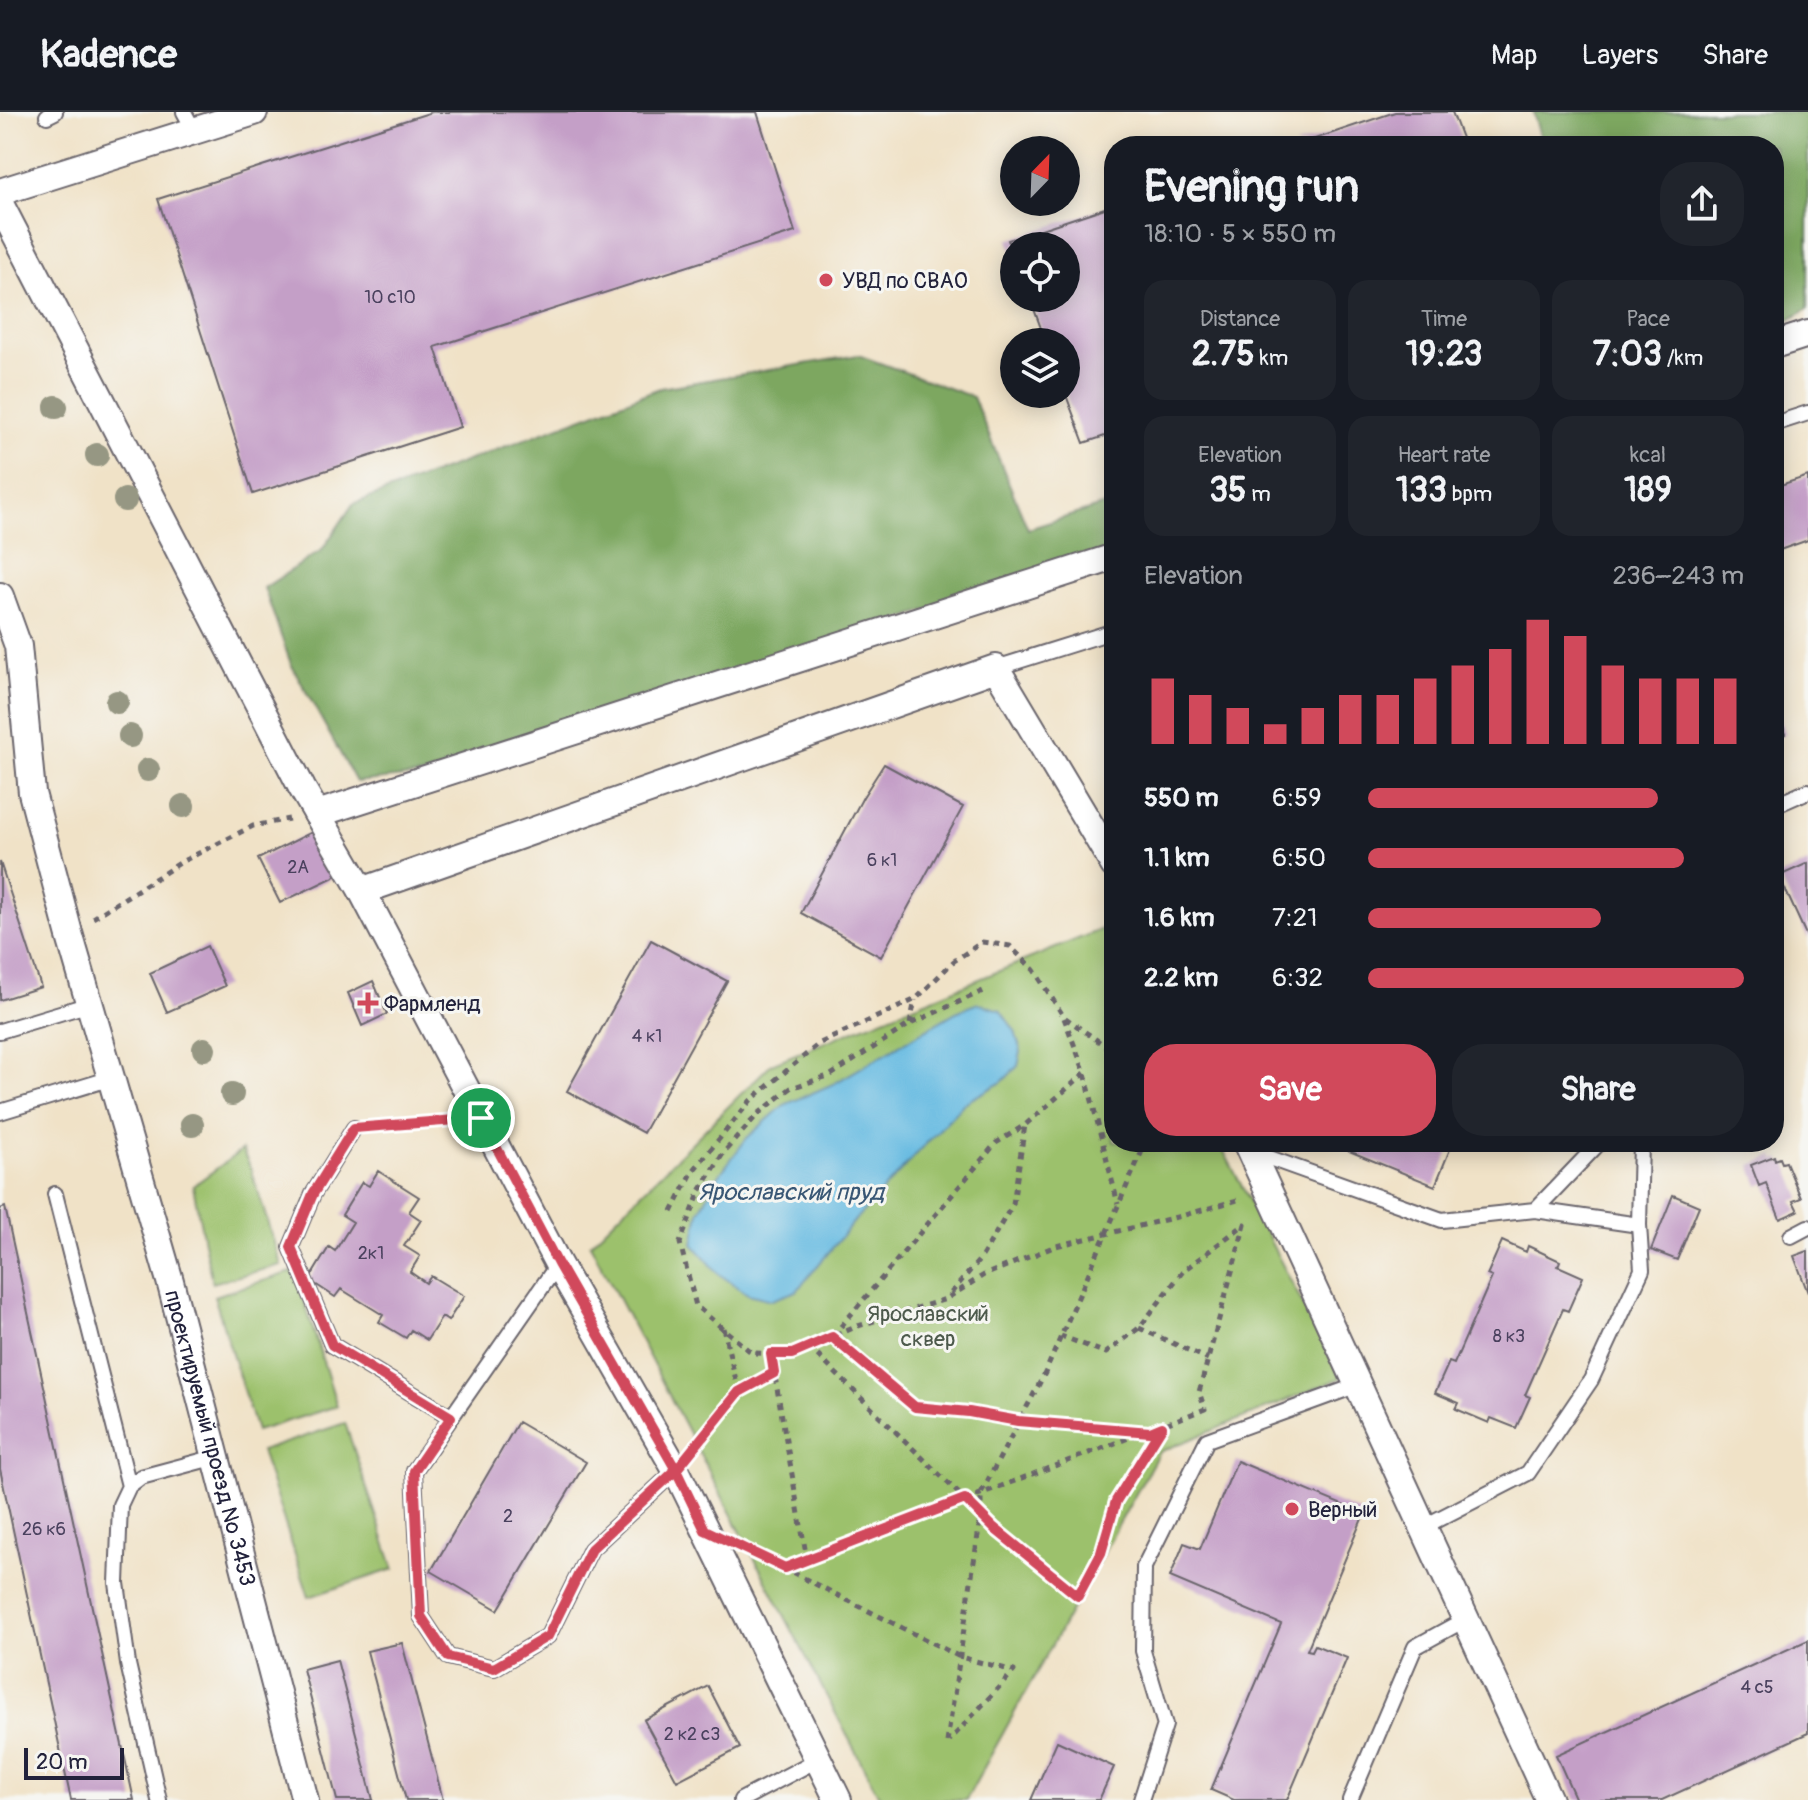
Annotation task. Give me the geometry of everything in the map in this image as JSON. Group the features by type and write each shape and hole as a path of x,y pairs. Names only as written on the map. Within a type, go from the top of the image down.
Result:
{"street":[{"path":"0,192 190,122 254,112"},
{"path":"0,204 317,814 362,891 558,1264 676,1470 838,1800"},
{"path":"1784,342 1808,334"},
{"path":"317,814 1104,560"},
{"name":"проектируемый проезд № 3453","path":"0,596 18,646 32,793 69,933 170,1281 305,1800"},
{"path":"362,891 996,668 1104,848"},
{"path":"1251,1152 1549,1800"}],"lane":[{"path":"1784,421 1808,413"},
{"path":"996,668 1104,634"},
{"path":"1784,802 1808,791"},
{"path":"0,1031 90,1004"},
{"path":"0,1112 112,1078"},
{"path":"354,1128 313,1194 291,1247 332,1345 451,1417"},
{"path":"1264,1152 1442,1220 1535,1210 1639,1225"},
{"path":"1535,1210 1590,1152"},
{"path":"1423,1527 1528,1473 1591,1380 1642,1270 1639,1225 1641,1152"},
{"path":"55,1194 129,1486"},
{"path":"1791,1236 1808,1227"},
{"path":"558,1264 414,1471 421,1616 448,1657 494,1668 548,1636 591,1549 676,1470"},
{"path":"1141,1800 1165,1725 1143,1651 1144,1567 1207,1440 1358,1385"},
{"path":"159,1800 128,1664 117,1583 120,1505 129,1486 141,1477 216,1457"},
{"path":"1350,1800 1415,1647 1466,1619"},
{"path":"741,1800 817,1760"}],"path":[{"path":"69,933 183,861 253,826 317,814"},
{"path":"672,1212 693,1171 751,1100 820,1043 916,999 954,961 982,942 1010,946 1034,970 1064,1017 1085,1073 1104,1148"},
{"path":"983,991 910,1024 831,1075 791,1088 758,1114 724,1152 700,1191 680,1243 696,1306 752,1353 792,1354 858,1326 946,1299 984,1275 1056,1246 1181,1216 1268,1190"},
{"path":"910,1024 916,999"},
{"path":"1064,1017 1104,1045"},
{"path":"832,1337 996,1143 1025,1125 1085,1073"},
{"path":"354,1128 481,1118"},
{"path":"946,1299 981,1258 1013,1204 1025,1125"},
{"path":"1105,1152 1118,1204"},
{"path":"705,1530 960,1657 1014,1671 947,1742 958,1671 960,1657 981,1515 981,1493 1045,1373 1141,1152"},
{"path":"785,1568 1205,1409 1199,1392 1245,1224 1184,1270 1139,1328 1106,1353 1061,1336"},
{"path":"723,1328 739,1392"},
{"path":"1139,1328 1208,1359"},
{"path":"832,1337 915,1407 1018,1421 1150,1432"},
{"path":"809,1347 981,1515 1078,1596 1101,1553 1116,1501 1162,1427"},
{"path":"771,1354 807,1560"},
{"path":"676,1470 739,1392 774,1373"}],"green space":[{"path":"1533,112 1808,112 1808,309 1784,323 1784,136 1540,136"},
{"path":"858,355 973,397 1028,529 1104,505 1104,552 424,775 356,782 291,664 264,588 322,550 353,504 660,388"},
{"name":"Ярославский сквер","path":"1104,928 1104,1152 1224,1152 1341,1378 1159,1452 966,1800 881,1800 590,1244 771,1064"},
{"path":"242,1150 251,1169 281,1265 212,1283 193,1186"},
{"path":"295,1271 337,1406 256,1431 214,1296"},
{"path":"345,1423 394,1569 309,1597 261,1451"}],"water":[{"name":"Ярославский пруд","path":"978,1003 1000,1010 1015,1031 1021,1052 1018,1066 1002,1082 964,1103 856,1219 797,1291 772,1300 748,1294 719,1274 693,1244 699,1212 717,1178 747,1138 784,1105 833,1084 956,1012"}],"building":[{"path":"432,112 757,112 795,232 435,347 460,427 253,494 158,199"},
{"path":"1395,112 1452,112 1461,136 1324,136"},
{"path":"1104,208 1104,436 1084,443 1071,408 1080,408 1080,328 1041,328 1035,312 1080,312 1080,232 1032,232"},
{"path":"1808,476 1808,540 1784,548 1784,484"},
{"path":"884,764 963,807 881,957 801,913"},
{"path":"316,830 338,875 280,903 258,859"},
{"path":"0,862 41,987 0,1000"},
{"path":"1808,863 1808,939 1784,887 1784,874"},
{"path":"651,940 727,981 643,1133 567,1091"},
{"path":"207,946 225,986 167,1012 150,973"},
{"name":"Фармленд","path":"373,981 387,1014 362,1026 348,993"},
{"path":"1352,1152 1449,1152 1435,1186"},
{"path":"1774,1156 1775,1160 1780,1158 1782,1163 1786,1162 1801,1198 1793,1201 1798,1211 1780,1219 1766,1183 1759,1186 1751,1165"},
{"path":"378,1171 419,1197 409,1212 421,1220 404,1246 420,1256 410,1272 426,1283 431,1276 464,1296 448,1321 442,1317 427,1340 411,1330 406,1338 379,1322 383,1315 341,1289 335,1297 309,1280 329,1247 335,1251 353,1222 342,1215 362,1182 369,1186"},
{"path":"1673,1195 1699,1206 1677,1260 1651,1250"},
{"path":"5,1207 134,1800 71,1800 0,1469 0,1209"},
{"path":"1502,1241 1526,1252 1528,1246 1560,1261 1558,1266 1583,1277 1568,1311 1563,1309 1525,1395 1530,1397 1516,1428 1491,1418 1489,1423 1456,1409 1459,1403 1435,1393 1449,1362 1454,1364 1492,1277 1487,1275"},
{"path":"1808,1251 1808,1293 1794,1256"},
{"path":"518,1422 586,1462 498,1610 431,1571"},
{"path":"1237,1461 1364,1514 1307,1650 1312,1651 1315,1645 1347,1658 1287,1800 1234,1800 1211,1790 1281,1624 1170,1577 1184,1543 1200,1549"},
{"path":"1808,1640 1808,1733 1662,1800 1576,1800 1556,1755"},
{"path":"402,1643 443,1800 406,1800 367,1651"},
{"path":"337,1660 373,1800 337,1800 303,1669"},
{"path":"708,1686 740,1748 677,1781 644,1720"},
{"path":"1057,1741 1114,1767 1099,1800 1031,1800"}],"place":[{"name":"УВД по СВАО","path":"826,280"},
{"name":"Фармленд","path":"368,1003"},
{"name":"Верный","path":"1292,1509"}],"route":[{"path":"481,1118 354,1128 313,1194 291,1247 332,1345 451,1417 414,1471 421,1616 448,1657 494,1668 548,1636 591,1549 676,1470 739,1392 774,1373 771,1354 792,1354 832,1337 915,1407 1018,1421 1150,1432 1162,1427 1116,1501 1101,1553 1078,1596 994,1528 965,1499 785,1568 705,1530 676,1470 558,1264 481,1118"}]}
